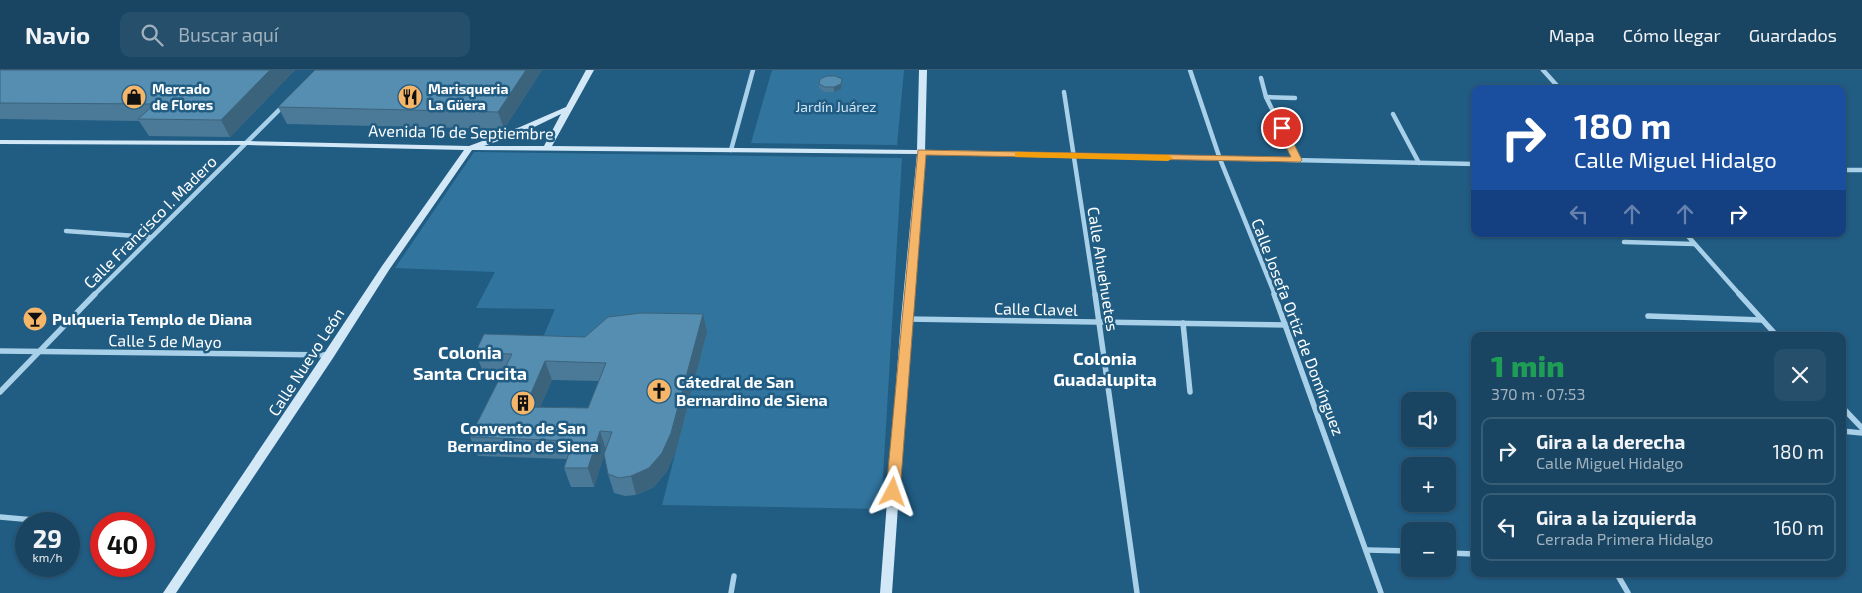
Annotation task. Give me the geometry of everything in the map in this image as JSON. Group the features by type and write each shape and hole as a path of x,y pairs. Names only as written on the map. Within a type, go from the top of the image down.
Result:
{"street":[{"path":"546,149 590,70"},
{"path":"731,150 753,70"},
{"path":"886,593 906,319 921,152 923,70"},
{"name":"Calle Josefa Ortiz de Domínguez","path":"1190,70 1220,159 1287,325 1381,593"},
{"path":"1543,70 1556,85"},
{"path":"1261,78 1266,96 1297,160"},
{"name":"Calle Ahuehuetes","path":"1064,92 1137,593"},
{"path":"1266,96 1295,98"},
{"name":"Calle Francisco I. Madero","path":"0,392 150,237 248,143 286,103"},
{"path":"470,148 523,129 567,109"},
{"path":"1393,114 1419,163"},
{"name":"Avenida 16 de Septiembre","path":"0,142 248,143 470,148 921,152"},
{"name":"Calle Nuevo León","path":"169,593 329,356 391,260 470,148"},
{"path":"921,152 1471,164"},
{"path":"1846,170 1862,170"},
{"path":"66,231 150,237"},
{"path":"1688,237 1773,332"},
{"path":"1624,242 1694,244"},
{"path":"1648,316 1762,320"},
{"name":"Calle Clavel","path":"906,319 1287,325"},
{"path":"1183,323 1190,392"},
{"name":"Calle 5 de Mayo","path":"0,351 329,356"},
{"path":"1846,411 1862,428"},
{"path":"1846,431 1862,432"},
{"path":"0,517 15,518"},
{"path":"1367,550 1401,552"},
{"path":"1456,553 1471,554"},
{"path":"731,593 734,576"},
{"path":"1619,577 1628,593"}],"green space":[{"name":"Jardín Juárez","path":"772,70 904,70 897,145 751,143"},
{"path":"474,152 902,158 881,509 662,505 706,333 536,354 555,309 476,308 495,272 395,268"}],"building":[{"name":"Mercado de Flores","path":"0,70 270,70 221,120 138,119 155,104 0,103"},
{"path":"315,70 526,70 498,112 278,107"},
{"path":"827,76 835,76 842,79 841,84 834,87 825,87 819,84 820,79"},
{"path":"641,313 703,314 671,433 662,453 649,468 631,476 619,478 608,474 604,454 612,432 600,431 588,468 564,468 573,441 470,437 512,354 475,353 484,334 585,337 608,317","holes":["545,361 606,363 588,408 525,407"]}],"slow traffic":[{"path":"1018,155 1168,158"}],"place":[{"name":"Mercado de Flores","path":"134,97"},
{"name":"Marisqueria La Güera","path":"410,97"},
{"name":"Pulqueria Templo de Diana","path":"35,319"},
{"name":"Cátedral de San Bernardino de Siena","path":"659,391"},
{"name":"Convento de San Bernardino de Siena","path":"523,403"}],"district":[{"name":"Colonia Santa Crucita","path":"470,363"},
{"name":"Colonia Guadalupita","path":"1105,369"}],"route":[{"path":"893,492 921,152 1297,160 1282,128"}]}
